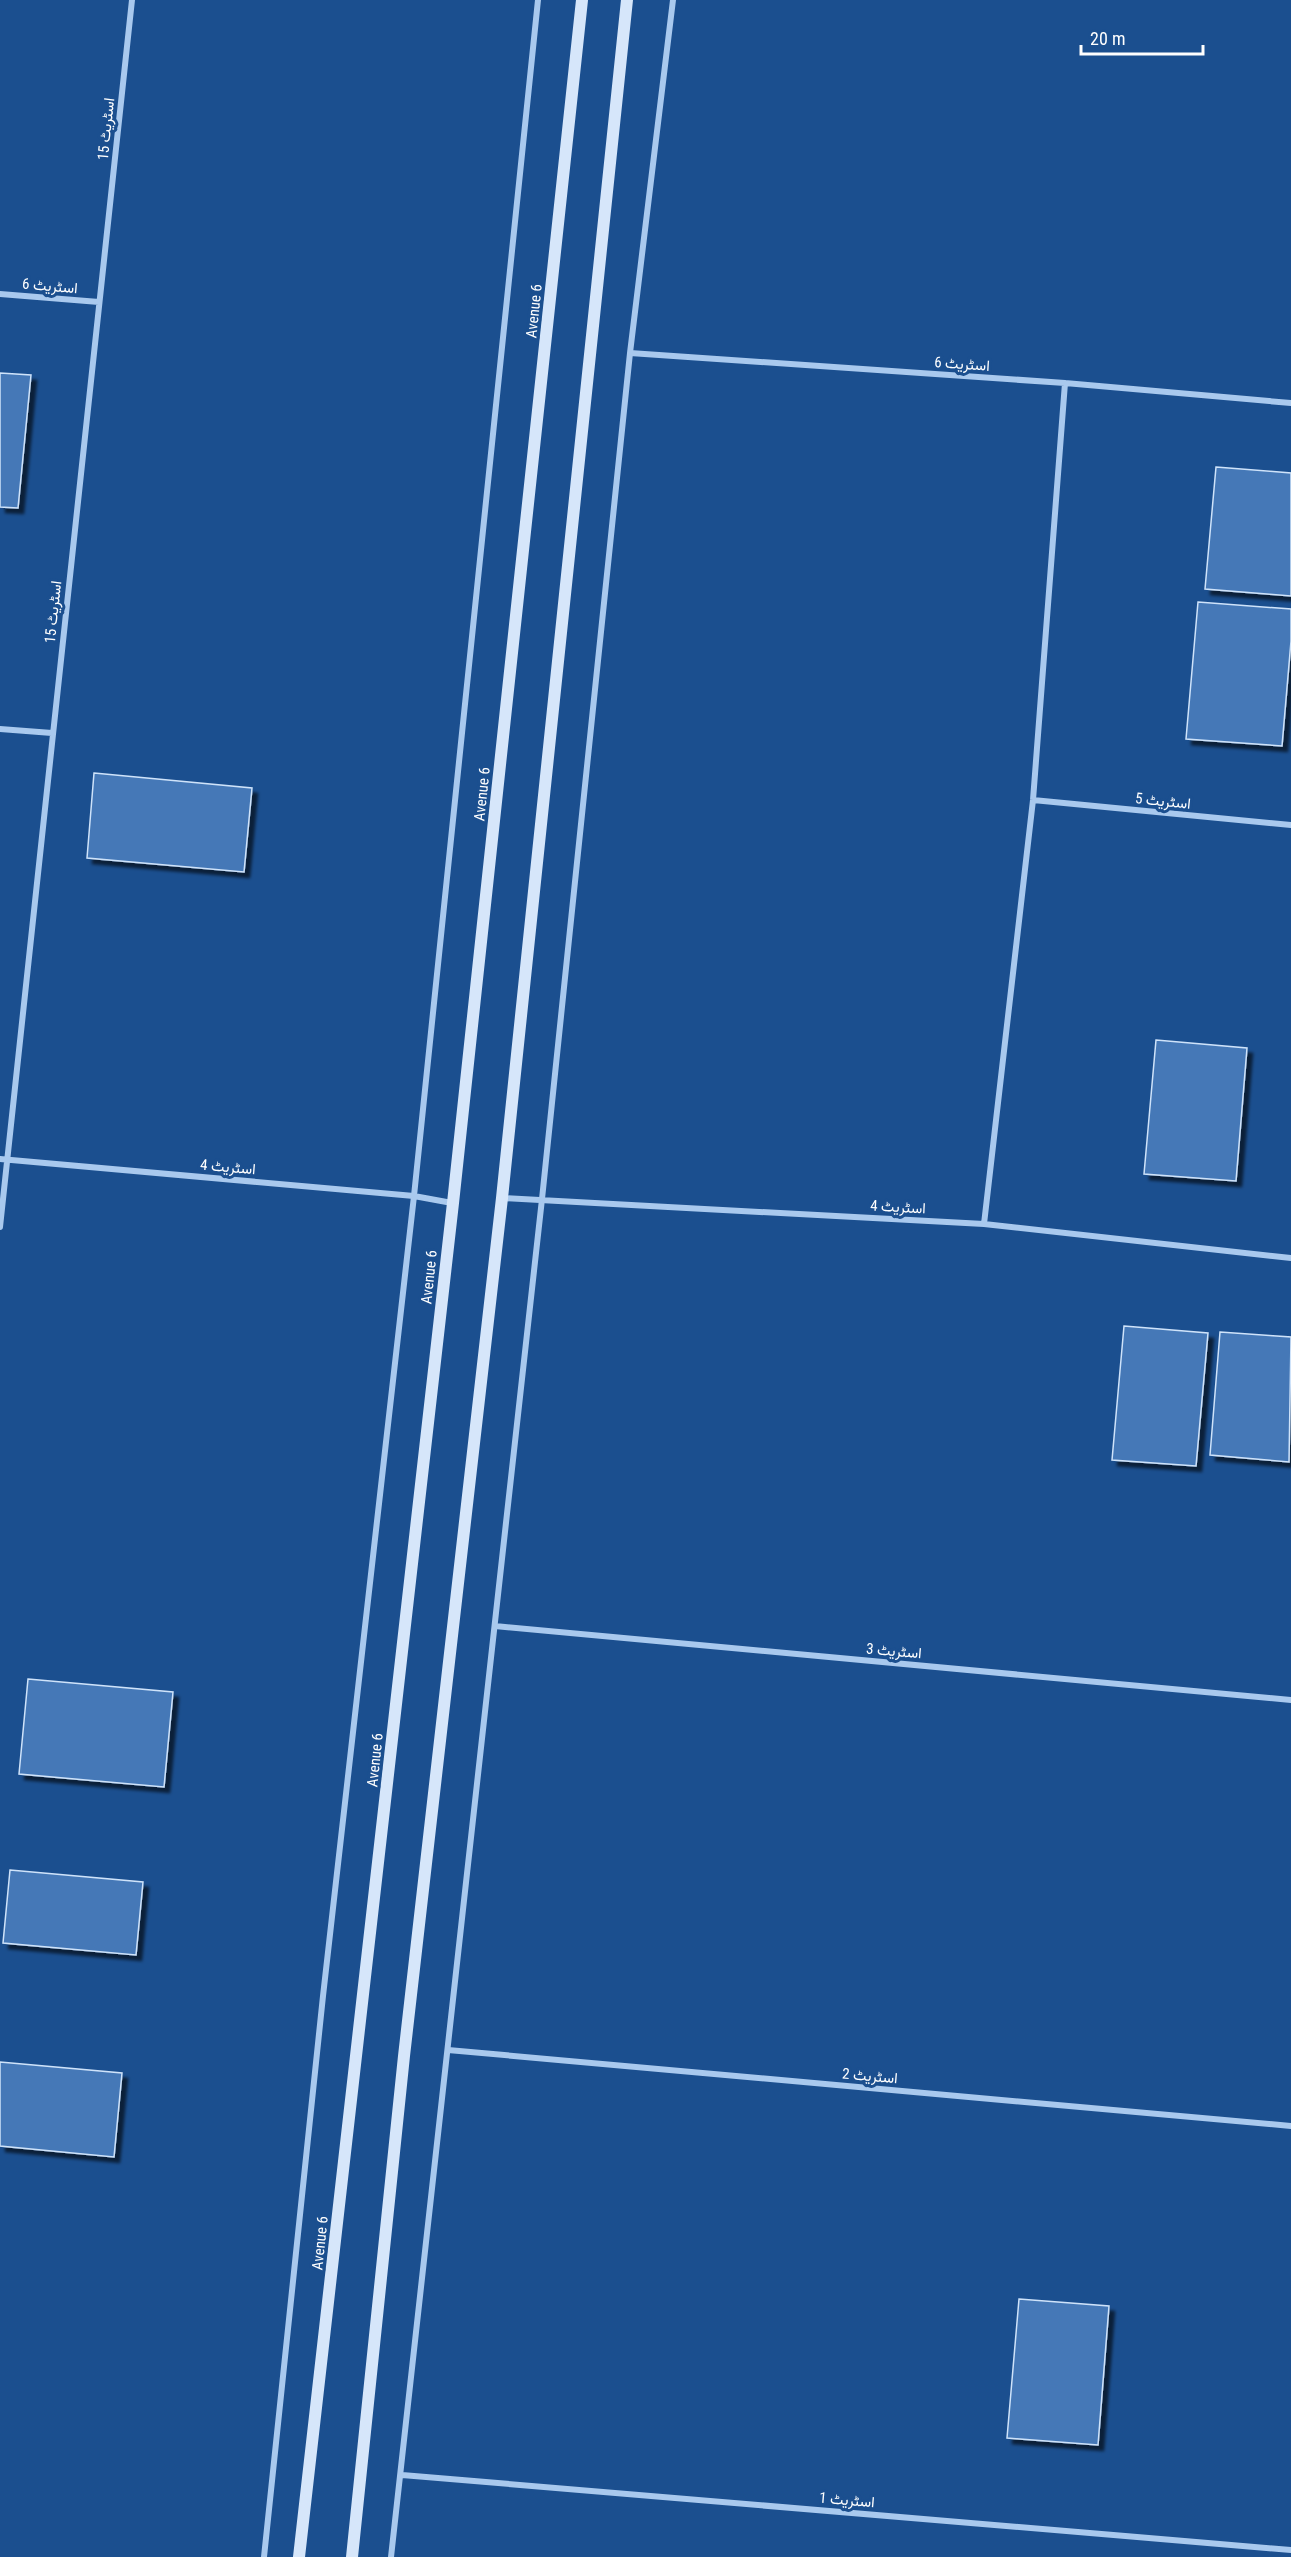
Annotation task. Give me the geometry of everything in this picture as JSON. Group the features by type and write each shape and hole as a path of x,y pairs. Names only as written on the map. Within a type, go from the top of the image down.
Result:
{"main road":[{"name":"Avenue 6","path":"299,2557 453,1203 582,0"},
{"path":"352,2557 404,2056 502,1198 627,0"}],"street":[{"name":"اسٹریٹ 15","path":"0,1227 132,0"},
{"path":"264,2557 323,1996 414,1196 538,0"},
{"path":"391,2557 402,2475 542,1199 630,353 673,0"},
{"name":"اسٹریٹ 6","path":"0,294 99,302"},
{"name":"اسٹریٹ 6","path":"630,353 1065,383 1291,403"},
{"path":"984,1224 1033,800 1065,383"},
{"path":"0,729 52,733"},
{"name":"اسٹریٹ 5","path":"1033,800 1291,825"},
{"name":"اسٹریٹ 4","path":"0,1159 414,1196 453,1203"},
{"name":"اسٹریٹ 4","path":"502,1198 984,1224 1291,1258"},
{"name":"اسٹریٹ 3","path":"495,1626 1291,1700"},
{"name":"اسٹریٹ 2","path":"448,2050 1291,2126"},
{"name":"اسٹریٹ 1","path":"402,2475 1291,2550"}],"building":[{"path":"0,373 31,375 18,508 0,507"},
{"path":"1216,467 1291,473 1291,596 1205,589"},
{"path":"1198,602 1291,609 1291,641 1282,746 1186,739"},
{"path":"94,773 252,788 244,872 87,858"},
{"path":"1156,1040 1247,1048 1236,1181 1144,1174"},
{"path":"1124,1326 1208,1333 1196,1466 1112,1460"},
{"path":"1220,1332 1291,1337 1289,1462 1210,1455"},
{"path":"28,1679 173,1692 164,1787 19,1774"},
{"path":"10,1870 143,1882 136,1955 3,1943"},
{"path":"0,2062 122,2073 114,2157 0,2146"},
{"path":"1019,2299 1109,2306 1098,2445 1007,2438"}]}
